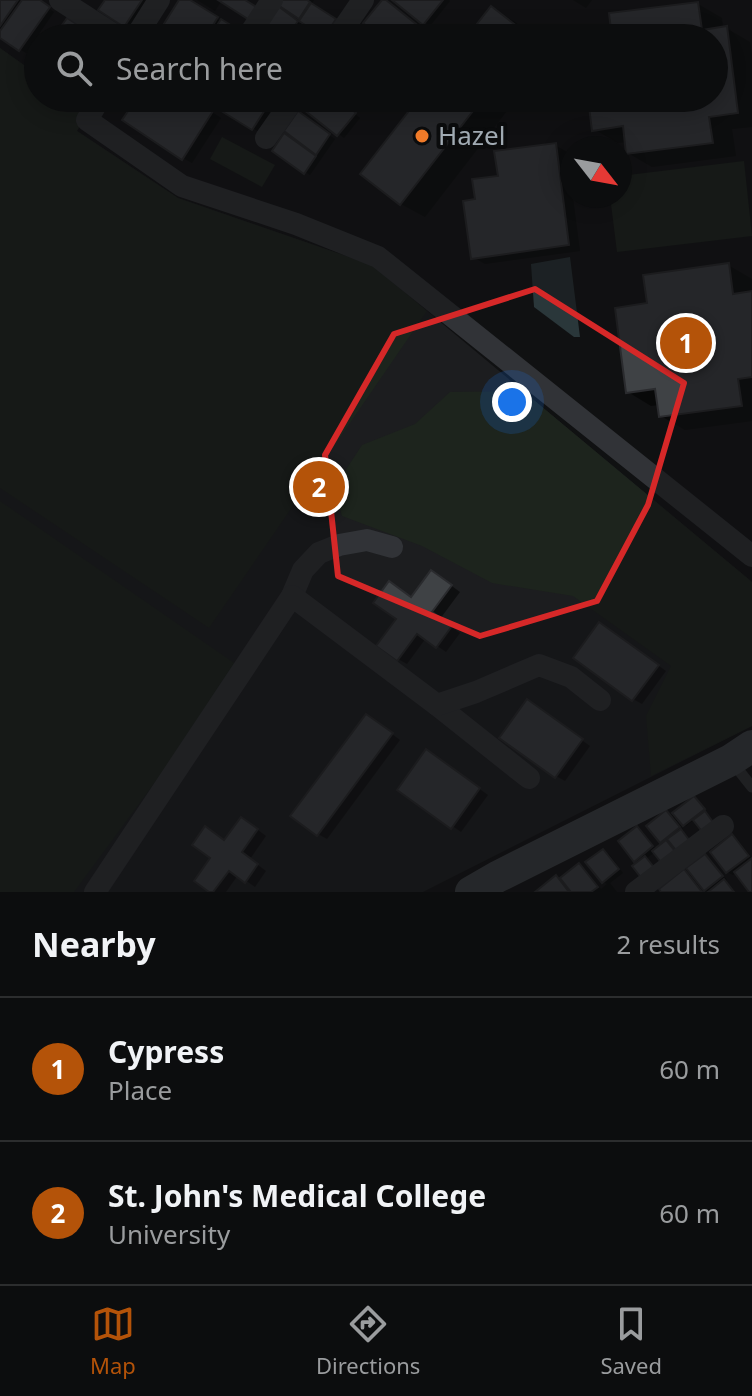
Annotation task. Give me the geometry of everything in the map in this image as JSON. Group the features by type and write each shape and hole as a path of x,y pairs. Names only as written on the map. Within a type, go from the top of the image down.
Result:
{"main road":[{"path":"492,887 741,753"}],"street":[{"path":"60,0 97,24"},
{"path":"144,24 159,0"},
{"path":"256,24 272,0"},
{"path":"347,24 363,0"},
{"path":"92,112 87,120 182,186 296,224 378,257 752,556"},
{"path":"266,138 284,112"},
{"path":"95,892 292,596 303,570 319,553 339,545 367,540 392,547"},
{"path":"292,596 529,778"},
{"path":"437,705 539,665 571,677 600,700"},
{"path":"636,892 723,826"}],"lane":[{"path":"741,753 752,787"}],"highlighted area":[{"path":"535,289 684,383 648,505 597,601 480,636 338,576 325,455 394,334"}],"shaded area":[{"path":"0,48 24,65 24,112 73,112 77,131 178,198 372,265 752,582 752,726 423,892 0,892"},
{"path":"0,48 24,65 24,112 89,112 77,131 178,198 372,265 427,311 209,628 0,488"},
{"path":"222,137 275,165 262,187 210,159"},
{"path":"744,161 752,236 617,252 612,208 632,208 632,175"},
{"path":"570,257 580,337 574,337 534,307 531,264"},
{"path":"523,391 752,582 752,726 651,776 646,716 671,666 573,596 492,583 422,546 342,516 334,488 362,445 415,424 450,392"},
{"path":"0,501 240,667 74,892 0,892"}],"building":[{"path":"0,0 18,0 0,26"},
{"path":"22,0 40,0 50,7 38,24 24,24 24,44 19,51 0,38 0,31"},
{"path":"105,0 142,0 126,24 119,24 98,10"},
{"path":"179,0 190,0 218,17 214,24 164,24"},
{"path":"218,0 245,0 258,8 251,21"},
{"path":"281,0 310,2 299,19 278,5"},
{"path":"382,0 386,0 416,24 364,24"},
{"path":"392,0 443,0 422,24"},
{"path":"698,2 701,24 610,24 609,13"},
{"path":"311,3 336,19 333,24 304,24 299,21"},
{"path":"278,6 298,21 296,24 266,24"},
{"path":"491,6 514,24 477,24"},
{"path":"67,18 76,24 63,24"},
{"path":"728,34 738,113 709,117 713,143 632,153 632,136 624,136 623,126 592,131 590,112 728,112"},
{"path":"127,112 212,112 182,160 122,120"},
{"path":"223,112 264,112 252,130"},
{"path":"299,112 330,134 316,155 284,131"},
{"path":"307,112 356,113 337,136"},
{"name":"Hazel","path":"408,112 472,112 400,205 360,174"},
{"path":"284,133 316,156 304,174 272,151"},
{"path":"556,143 560,208 564,208 569,245 471,259 463,201 475,199 472,179 498,176 494,151"},
{"path":"729,263 733,294 752,291 752,377 738,379 742,406 659,417 655,389 626,393 615,308 647,303 643,275"},
{"path":"431,570 452,585 432,612 452,626 436,648 417,634 397,661 376,646 396,619 373,603 389,581 411,597"},
{"path":"599,622 659,665 632,701 573,658"},
{"path":"527,699 583,739 555,778 499,738"},
{"path":"366,714 393,733 317,836 290,816"},
{"path":"426,749 480,788 451,829 397,790"},
{"path":"694,796 705,809 683,826 672,813"},
{"path":"666,810 680,827 660,843 646,826"},
{"path":"705,811 715,825 704,834 693,820"},
{"path":"241,817 258,829 242,852 258,864 245,883 229,871 213,892 209,892 194,881 210,858 192,845 205,826 224,840"},
{"path":"637,826 653,846 634,862 618,841"},
{"path":"681,829 692,844 679,854 667,839"},
{"path":"732,834 749,856 726,873 710,852"},
{"path":"666,840 678,855 664,866 652,851"},
{"path":"603,849 619,869 602,883 585,862"},
{"path":"705,854 723,876 704,891 686,868"},
{"path":"645,856 656,870 643,880 632,866"},
{"path":"752,858 752,892 749,892 734,872"},
{"path":"579,863 598,887 591,892 571,892 560,878"},
{"path":"684,869 702,892 661,892 659,889"},
{"path":"556,875 569,892 535,892"},
{"path":"724,879 734,892 708,892"}],"place":[{"name":"Hazel","path":"422,136"},
{"name":"Cypress","path":"686,343"},
{"name":"St. John's Medical College","path":"319,487"}]}
